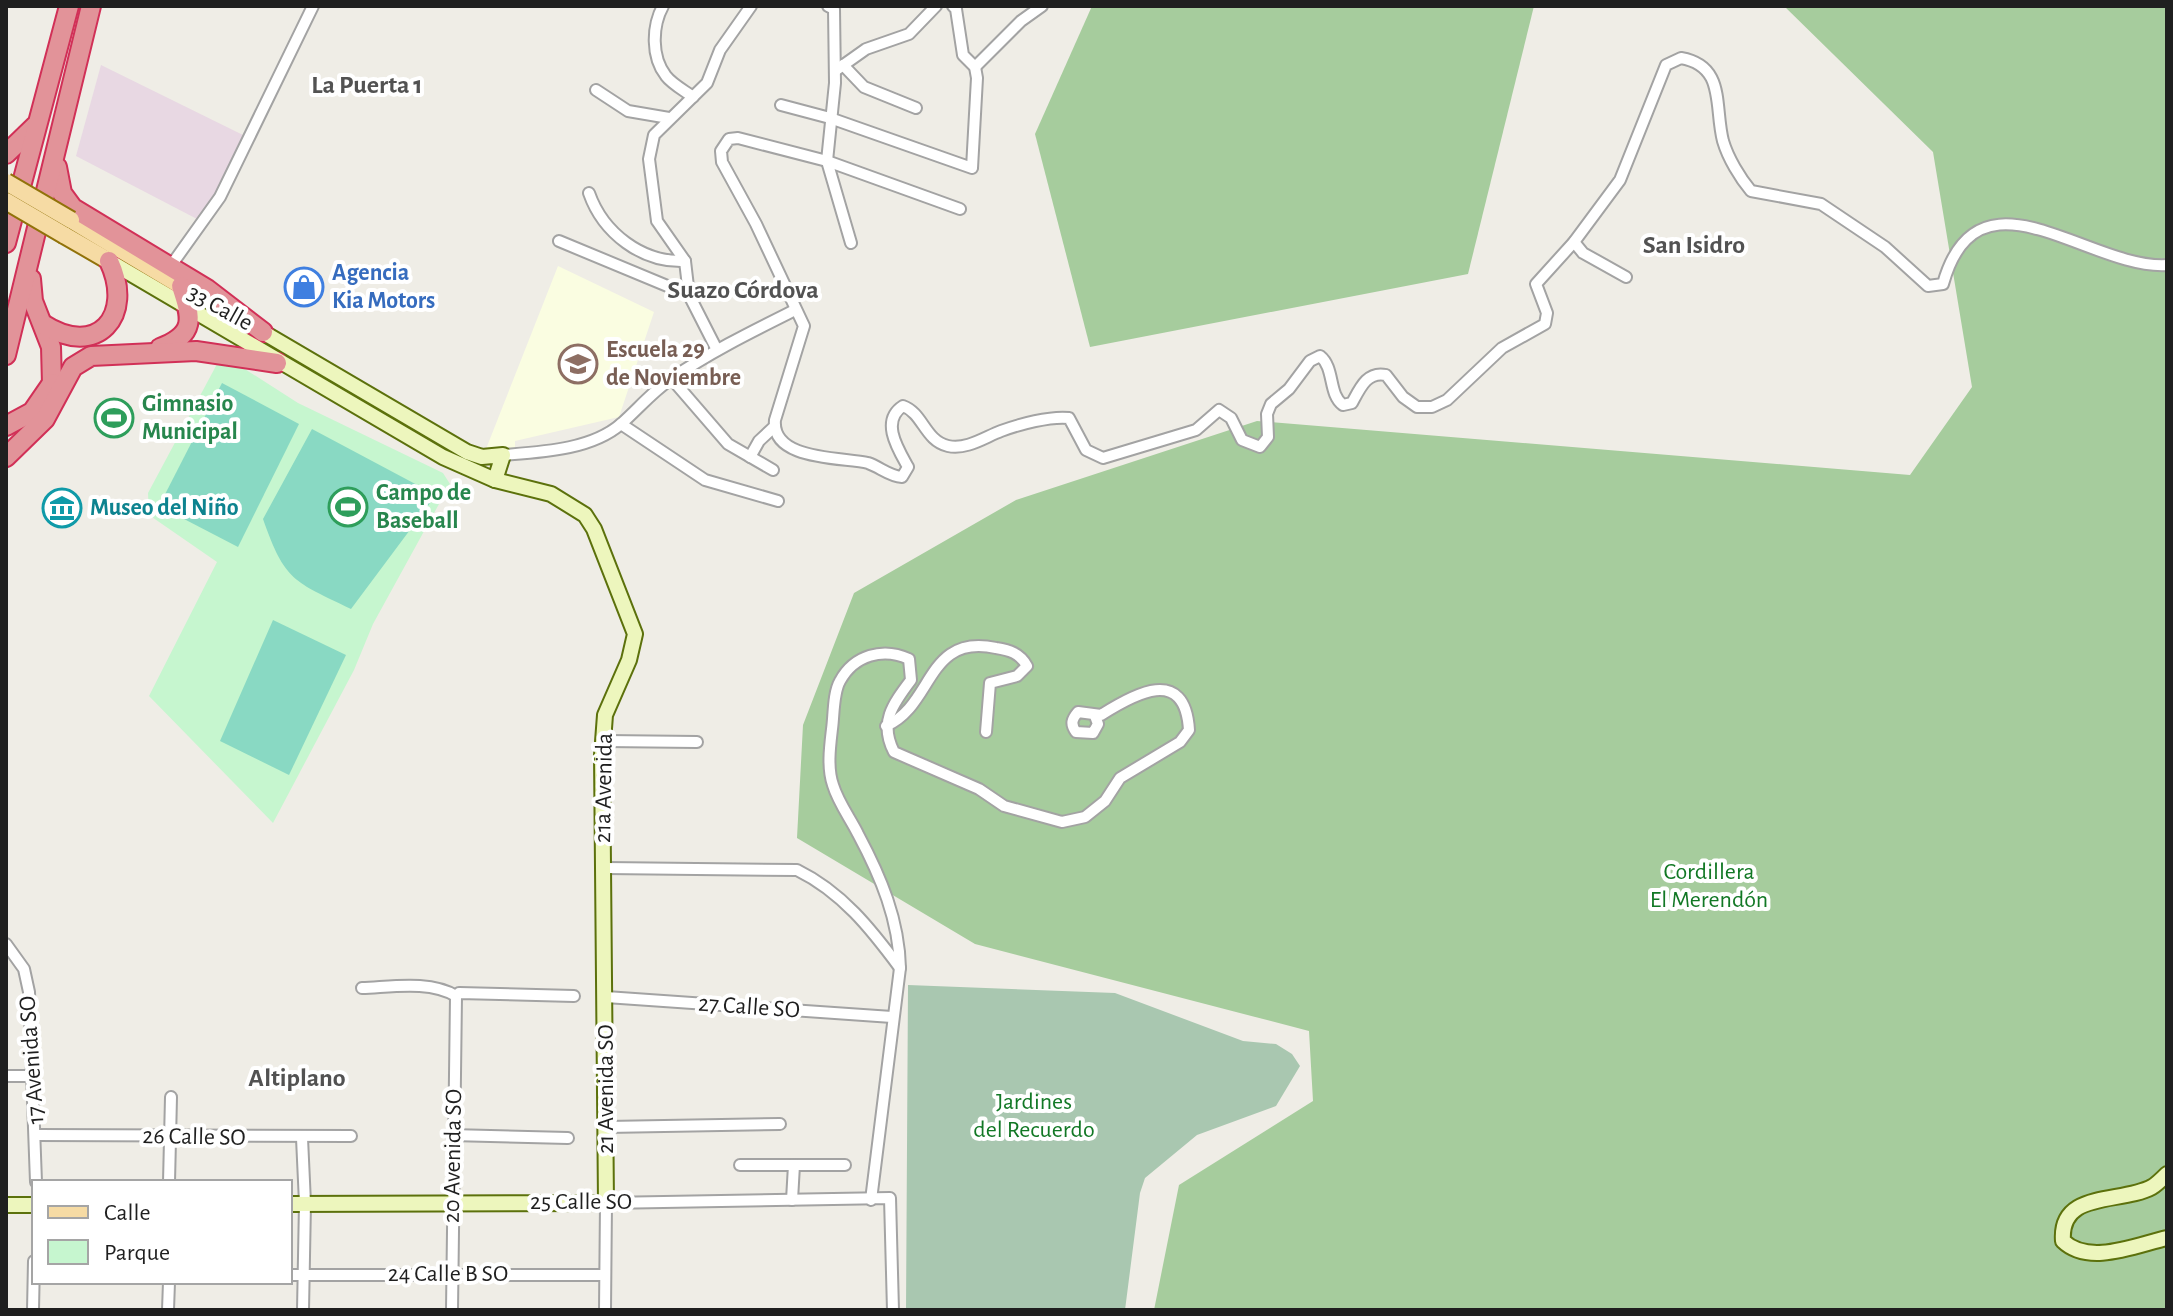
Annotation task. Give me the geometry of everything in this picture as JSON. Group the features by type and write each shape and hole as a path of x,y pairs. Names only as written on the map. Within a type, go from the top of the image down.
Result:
{"highway":[{"path":"6,242 69,6"},
{"path":"52,384 51,347 30,285 56,145 91,6"},
{"path":"6,154 17,148 40,120"},
{"path":"56,145 58,181 68,203 170,267 263,332"},
{"path":"6,355 42,217"},
{"path":"43,324 61,333 81,337 99,331 108,323 117,310 120,294 109,261"},
{"path":"13,423 38,407 67,359 85,348 100,346 151,352 181,337 188,328 189,311 181,286"},
{"path":"6,457 45,419 77,363 98,354 216,352 277,363"}],"main road":[{"name":"33 Calle","path":"6,182 109,261"},
{"name":"33 Calle","path":"6,201 68,227 181,286"}],"street":[{"path":"170,267 220,197 313,6"},
{"path":"663,6 655,31 655,51 666,76 693,97"},
{"path":"717,350 689,295 685,261 657,221 649,159 654,135 707,83 720,50 751,6"},
{"path":"828,6 834,9 839,68 830,118 827,161 851,243"},
{"path":"839,68 866,49 909,34 936,6"},
{"path":"781,105 830,118 972,168 978,93 975,67 963,55 953,6"},
{"path":"975,67 1021,21 1042,6"},
{"path":"774,427 780,440 813,456 869,463 898,477 905,475 908,467 894,440 892,427 895,413 903,406 911,410 932,439 954,447 978,442 1002,430 1064,417 1073,421 1086,450 1096,457 1111,458 1196,430 1219,410 1231,418 1242,440 1260,447 1268,437 1267,414 1271,404 1289,389 1315,357 1326,361 1337,399 1343,405 1352,403 1367,379 1377,373 1386,375 1403,397 1417,407 1440,405 1502,348 1545,324 1547,313 1536,284 1574,242 1620,180 1666,65 1681,58 1706,67 1713,79 1724,144 1751,191 1821,204 1885,247 1928,286 1934,288 1943,284 1962,240 1990,224 2003,223 2078,241 2141,263 2167,265"},
{"path":"839,68 871,91 916,108"},
{"path":"596,90 628,111 669,118"},
{"path":"750,457 759,441 774,427 802,336 802,321 756,224 726,173 721,151 729,139 738,138 827,161 960,209"},
{"path":"589,193 605,225 626,244 640,251 685,261"},
{"path":"559,241 689,295"},
{"path":"1574,242 1583,253 1626,277"},
{"name":"33 Calle","path":"109,261 277,363 425,447 495,480 560,499 585,515 594,529"},
{"name":"33 Calle","path":"181,286 467,452 482,457 503,455"},
{"path":"495,480 503,455 568,447 601,436 621,424 671,378 717,350 795,310"},
{"path":"306,380 316,362"},
{"path":"671,378 717,434 773,470"},
{"path":"621,424 705,480 778,501"},
{"path":"425,447 434,433"},
{"name":"21a Avenida","path":"594,529 635,634 629,660 605,715 602,755 605,868"},
{"path":"886,726 905,714 936,666 950,653 968,646 988,646 1012,651 1027,666 1023,673 990,683 986,732"},
{"path":"893,1310 892,1199 871,1200 900,968 899,945 896,924 871,859 832,784 830,750 839,683 852,665 876,653 897,653 909,659 911,680 889,710 886,726 894,752 979,789 1004,806 1062,822 1085,817 1105,801 1120,778 1180,742 1189,730 1188,715 1180,702 1170,693 1156,689 1135,693 1095,716"},
{"path":"605,741 697,742"},
{"path":"605,868 797,870 824,885 857,912 900,968"},
{"name":"21 Avenida SO","path":"605,868 605,1310"},
{"name":"17 Avenida SO","path":"6,944 24,969 29,992 37,1135 36,1180"},
{"path":"362,988 405,986 436,989 455,999 459,993 574,996"},
{"name":"27 Calle SO","path":"606,997 892,1017"},
{"name":"20 Avenida SO","path":"452,1310 451,1135 455,999"},
{"path":"6,1076 25,1076"},
{"path":"169,1180 171,1097"},
{"path":"607,1127 780,1124"},
{"name":"26 Calle SO","path":"37,1135 351,1136"},
{"path":"451,1135 568,1138"},
{"path":"302,1138 298,1204 303,1310"},
{"path":"740,1165 794,1170 845,1165"},
{"path":"794,1170 798,1178 795,1200"},
{"path":"2167,1174 2152,1187 2082,1205 2068,1214 2062,1226 2063,1241 2072,1250 2082,1252 2117,1251 2167,1238"},
{"name":"25 Calle SO","path":"298,1204 871,1200"},
{"path":"6,1205 32,1205"},
{"name":"24 Calle B SO","path":"292,1275 605,1275"},
{"path":"33,1310 34,1284"},
{"path":"168,1310 169,1284"}],"shaded area":[{"path":"101,65 243,135 216,192 197,219 76,156"},
{"name":"Escuela 29 de Noviembre","path":"558,266 654,312 619,417 515,441 515,451 486,449"}],"green space":[{"path":"1092,6 1534,6 1468,274 1090,347 1035,134"},
{"name":"Cordillera El Merendón","path":"1784,6 2167,6 2167,1310 1154,1310 1179,1185 1313,1101 1309,1031 975,944 797,838 803,725 854,593 1016,500 1257,421 1910,475 1972,387 1933,152"},
{"path":"217,364 237,364 298,403 443,473 450,484 373,624 354,670 273,823 149,696 217,562 149,515 148,493"},
{"path":"222,383 299,424 238,547 159,506"},
{"name":"Campo de Baseball","path":"312,429 436,495 351,609 304,585 285,568 263,519"},
{"path":"273,620 346,655 289,775 220,741"},
{"name":"Jardines del Recuerdo","path":"908,985 1115,993 1243,1041 1276,1044 1292,1054 1300,1066 1276,1106 1197,1135 1145,1178 1140,1193 1125,1310 906,1310"}],"place":[{"name":"Agencia Kia Motors","path":"304,287"},
{"name":"Escuela 29 de Noviembre","path":"578,364"},
{"name":"Gimnasio Municipal","path":"114,418"},
{"name":"Campo de Baseball","path":"348,507"},
{"name":"Museo del Niño","path":"62,508"}],"district":[{"name":"La Puerta 1","path":"367,85"},
{"name":"San Isidro","path":"1694,245"},
{"name":"Suazo Córdova","path":"743,290"},
{"name":"Altiplano","path":"297,1078"}]}
